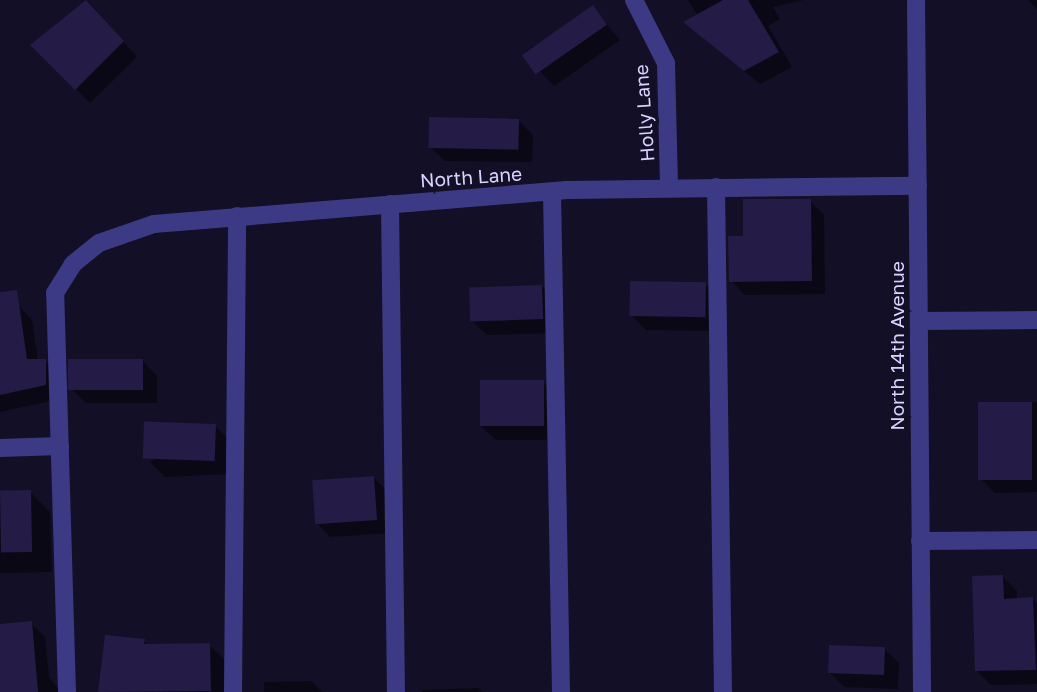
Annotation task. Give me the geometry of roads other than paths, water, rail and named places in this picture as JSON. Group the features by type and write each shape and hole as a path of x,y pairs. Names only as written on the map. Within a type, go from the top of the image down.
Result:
{"street":[{"name":"Holly Lane","path":"634,0 666,63 669,188"},
{"name":"North 14th Avenue","path":"916,0 922,692"},
{"name":"North Lane","path":"60,446 55,293 73,264 99,243 154,224 552,192 716,187 918,187"},
{"path":"716,187 723,692"},
{"path":"552,192 562,692"},
{"path":"390,204 396,692"},
{"path":"233,692 237,216"},
{"path":"919,321 1037,320"},
{"path":"0,448 60,446 67,692"},
{"path":"920,541 1037,540"}]}
